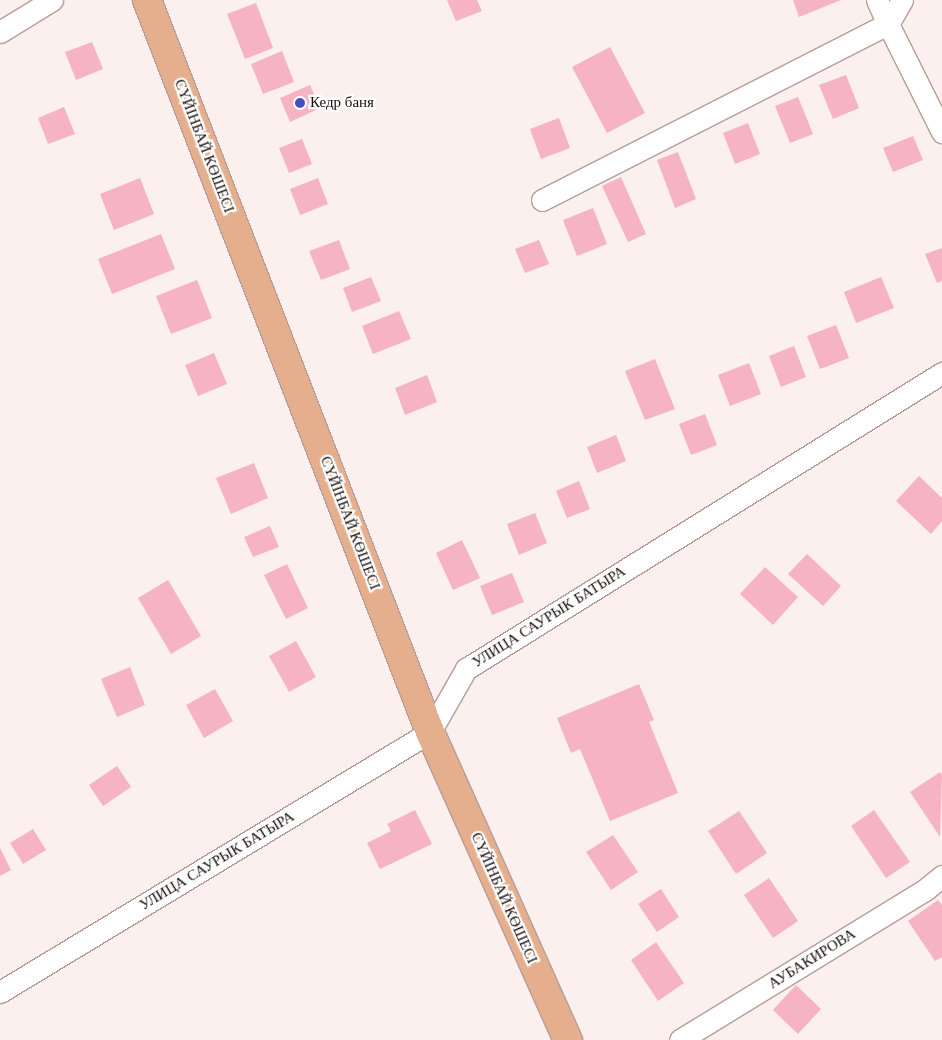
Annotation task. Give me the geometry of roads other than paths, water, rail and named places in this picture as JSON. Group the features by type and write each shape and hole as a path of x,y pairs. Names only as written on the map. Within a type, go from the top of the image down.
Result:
{"main road":[{"name":"СҮЙІНБАЙ КӨШЕСІ","path":"147,0 430,732 568,1040"}],"street":[{"path":"0,32 52,0"},
{"path":"877,0 942,132"},
{"path":"542,200 888,24 902,0"},
{"name":"УЛИЦА САУРЫК БАТЫРА","path":"0,992 430,732 466,669 942,373"},
{"name":"АУБАКИРОВА","path":"680,1040 926,889 942,876"}],"place":[{"name":"Кедр баня","path":"300,103"}]}
